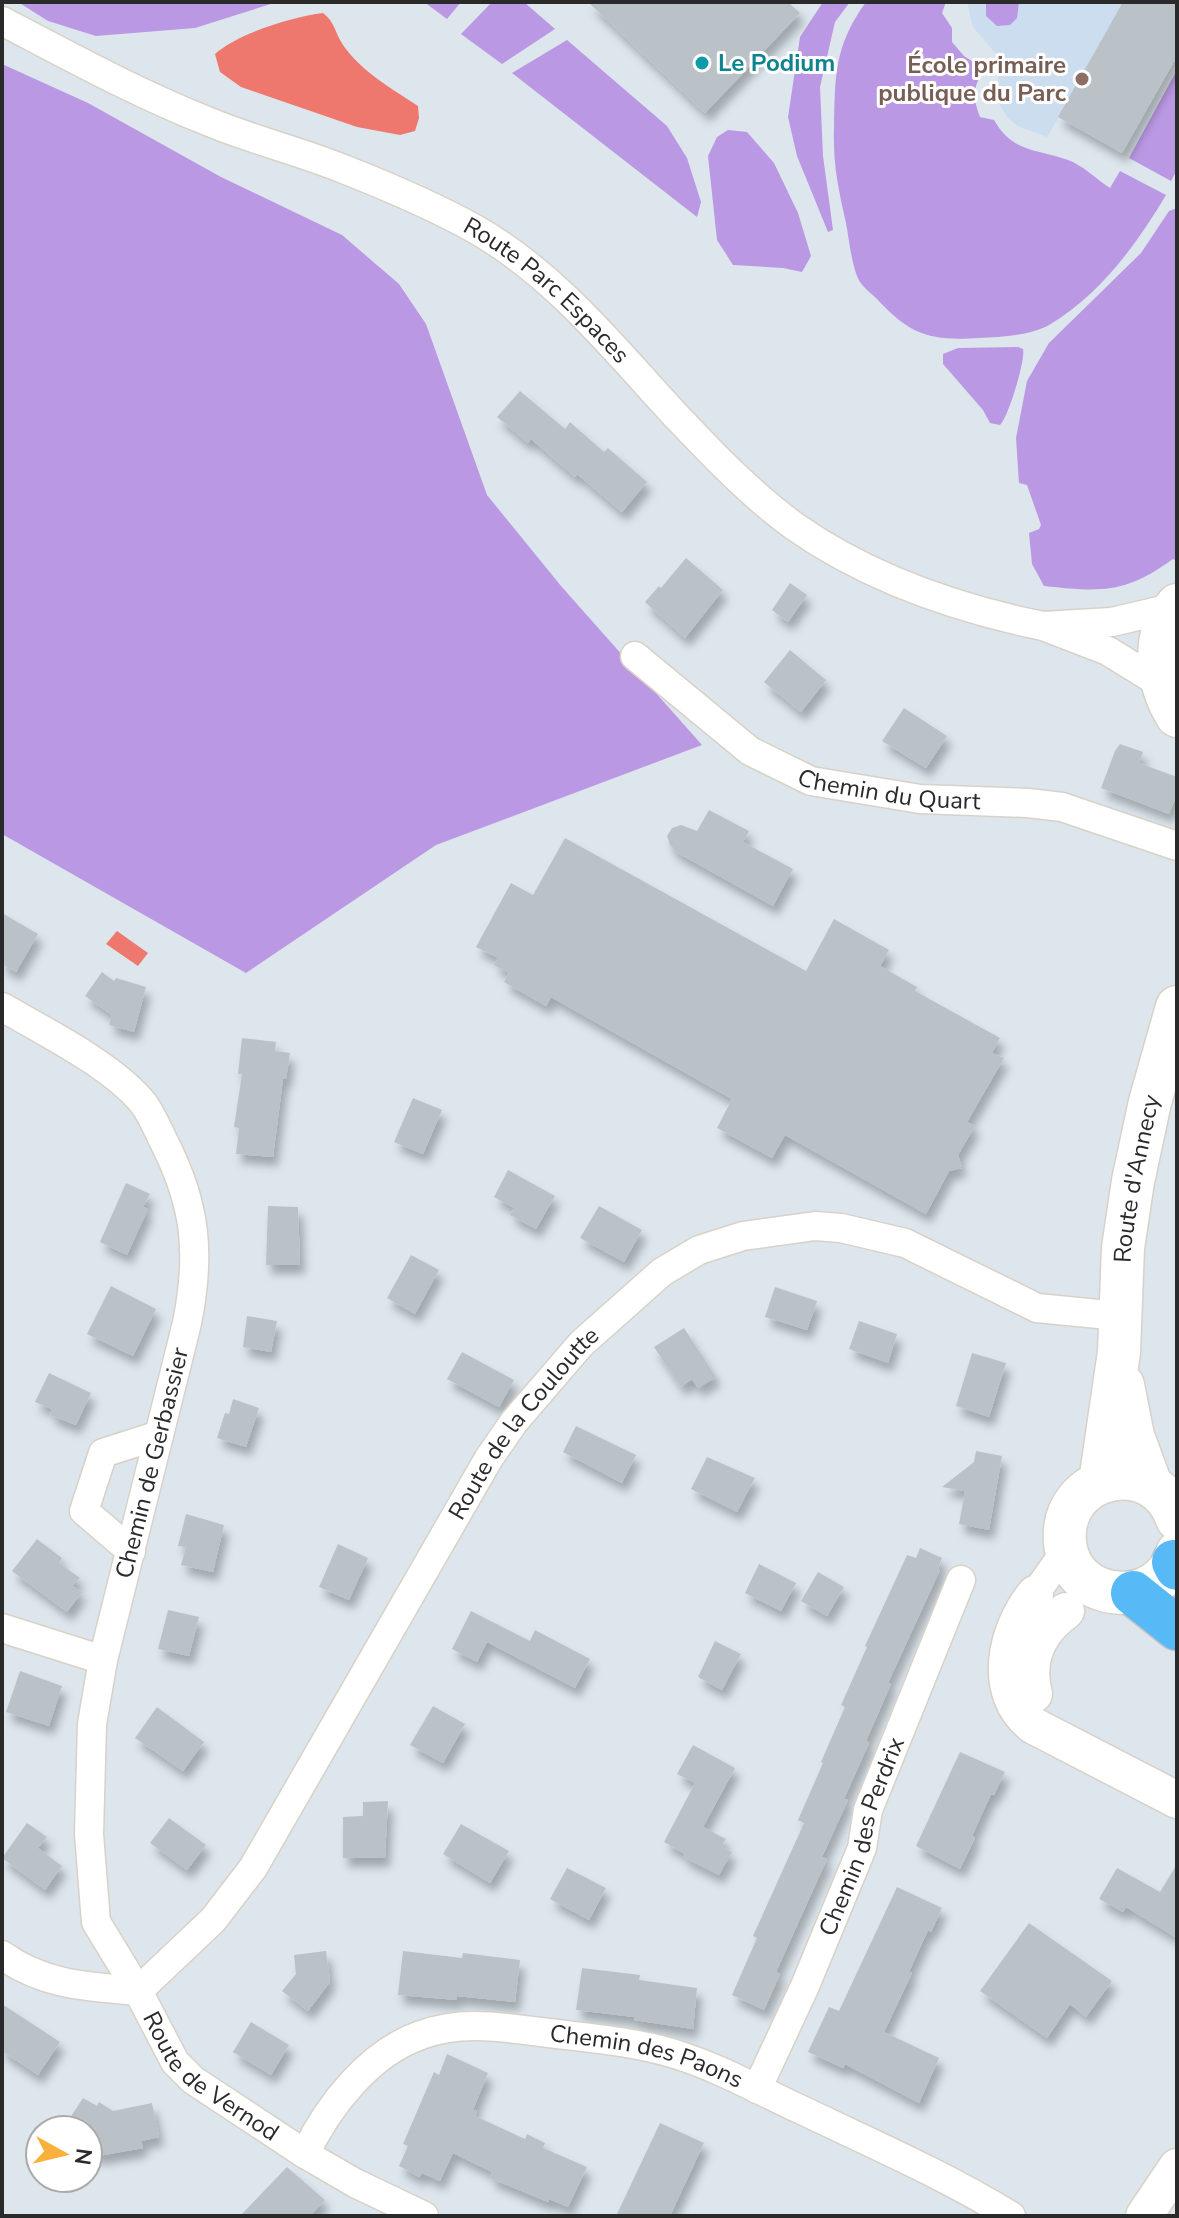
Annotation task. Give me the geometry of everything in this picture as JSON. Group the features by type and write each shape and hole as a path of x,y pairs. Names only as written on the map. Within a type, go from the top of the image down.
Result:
{"highway":[{"path":"1120,1592 1177,1628"}],"main road":[{"path":"1170,700 1159,669 1161,639 1176,606"},
{"name":"Route d'Annecy","path":"1100,1482 1119,1334 1123,1248 1133,1181 1150,1102 1177,1007"},
{"name":"Route d'Annecy","path":"1119,1334 1126,1407 1151,1485 1165,1496 1177,1519"},
{"path":"1151,1485 1135,1479 1117,1478 1100,1482 1084,1492 1071,1507 1065,1526 1070,1564 1097,1589 1120,1592 1151,1587 1165,1576 1176,1561"}],"street":[{"name":"Route Parc Espaces","path":"2,21 122,83 212,123 345,169 476,230 529,266 578,308 682,423 741,482 792,524 830,549 895,581 978,611 1043,626 1108,651 1170,700"},
{"name":"Route Parc Espaces","path":"1043,626 1112,622 1176,606"},
{"name":"Chemin du Quart","path":"635,656 750,751 811,781 920,799 1062,807 1177,846"},
{"name":"Chemin de Gerbassier","path":"2,1007 120,1081 143,1103 177,1169 191,1220 196,1266 187,1323 103,1660 92,1724 89,1834 94,1910 101,1934 119,1957 138,1991"},
{"name":"Route de la Couloutte","path":"138,1991 213,1920 253,1868 453,1519 514,1422 581,1344 662,1272 699,1250 743,1236 815,1226 841,1228 905,1243 1037,1308 1063,1313 1119,1334"},
{"path":"131,1551 84,1511 103,1453 159,1435"},
{"path":"1066,1550 1051,1603 1053,1620 1039,1636 1032,1662 1032,1686 1048,1733 1177,1800"},
{"name":"Chemin des Perdrix","path":"757,2089 805,1986 862,1848 868,1810 961,1580"},
{"path":"1051,1603 1120,1592"},
{"path":"2,1628 103,1660"},
{"name":"Route de Vernod","path":"2,1955 18,1967 46,1979 138,1991 182,2071 305,2154 355,2183 424,2216"},
{"name":"Chemin des Paons","path":"305,2154 335,2105 372,2066 418,2036 461,2025 535,2031 659,2049 697,2062 943,2177 1011,2216"},
{"path":"1144,2216 1177,2167"}],"shaded area":[{"path":"18,2 277,2 195,28 96,36 48,21"},
{"path":"424,2 461,2 447,19"},
{"path":"492,2 524,2 555,29 502,64 461,34"},
{"path":"823,2 850,2 835,22 820,87 823,156 833,230 828,232 797,156 788,117 800,37"},
{"path":"866,2 946,2 942,13 952,28 952,42 964,56 978,65 981,75 975,96 980,117 994,120 1018,144 1074,163 1110,188 1120,171 1166,195 1143,232 1101,284 1049,325 1033,332 1006,336 962,339 934,336 900,321 860,282 853,262 837,176 834,109 842,47"},
{"name":"École primaire publique du Parc","path":"967,2 1177,2 1177,56 1122,153 1059,117 1047,137 1018,126 999,104 998,56 973,27"},
{"path":"986,2 1019,2 1017,18 1010,25 997,26 986,16"},
{"path":"323,13 359,64 418,106 419,118 415,131 400,135 357,127 241,87 220,72 215,54 225,46 266,27"},
{"path":"567,40 667,126 687,158 701,202 697,217 512,73"},
{"path":"2,64 88,103 221,177 342,235 399,284 426,324 487,495 561,586 702,745 436,845 246,973 2,834"},
{"path":"1177,70 1177,170 1171,181 1129,158"},
{"path":"728,130 747,132 774,163 798,213 811,256 802,272 733,265 717,240 708,156 717,137"},
{"path":"1177,208 1177,561 1173,559 1141,579 1112,588 1044,586 1032,564 1029,533 1041,525 1027,485 1019,483 1016,438 1027,381 1049,343 1141,253 1169,211"},
{"path":"958,348 1023,349 1023,355 1012,401 1000,425 990,423 983,410 943,364 943,354"},
{"path":"117,931 148,953 138,966 106,944"}],"building":[{"name":"Le Podium","path":"588,2 788,2 800,13 705,113"},
{"path":"1123,2 1177,2 1177,56 1122,153 1058,117"},
{"path":"520,391 565,429 570,422 604,452 608,448 647,482 622,512 531,439 528,443 497,417"},
{"path":"686,558 723,590 685,638 645,602"},
{"path":"790,583 807,595 788,622 772,610"},
{"path":"790,650 826,680 801,712 764,682"},
{"path":"904,708 947,736 926,768 882,741"},
{"path":"1120,744 1143,752 1139,763 1177,777 1177,794 1169,814 1101,788"},
{"path":"709,810 749,831 743,842 793,869 773,906 678,853 670,845 667,836 672,828 681,825 697,831"},
{"path":"565,838 806,971 834,919 889,950 880,966 917,987 915,991 1000,1038 992,1053 1004,1058 967,1122 975,1126 958,1155 962,1168 949,1171 926,1214 785,1135 772,1158 717,1128 732,1099 551,997 546,1006 504,982 509,973 494,965 498,958 476,947 511,883 533,895"},
{"path":"2,913 38,934 16,972 2,964"},
{"path":"102,972 114,981 116,978 146,987 134,1032 109,1025 112,1015 85,996"},
{"path":"242,1038 276,1042 275,1051 290,1053 286,1079 283,1079 273,1157 236,1154 239,1128 234,1127 242,1074 238,1074"},
{"path":"413,1098 442,1110 423,1154 394,1142"},
{"path":"508,1170 555,1196 536,1229 510,1215 514,1208 494,1197"},
{"path":"126,1183 150,1194 143,1207 148,1209 127,1255 100,1242"},
{"path":"268,1206 298,1207 300,1265 266,1265"},
{"path":"599,1206 642,1230 624,1262 580,1238"},
{"path":"411,1255 439,1270 415,1314 387,1298"},
{"path":"111,1286 156,1309 133,1356 87,1334"},
{"path":"775,1287 817,1301 807,1330 765,1317"},
{"path":"247,1316 277,1321 271,1352 243,1347"},
{"path":"859,1321 897,1334 888,1363 849,1349"},
{"path":"684,1328 716,1377 698,1388 692,1379 681,1387 654,1347"},
{"path":"462,1352 514,1380 499,1407 447,1379"},
{"path":"972,1353 1006,1363 989,1417 956,1406"},
{"path":"49,1373 91,1393 76,1425 50,1415 52,1409 35,1402"},
{"path":"233,1399 259,1408 246,1447 217,1438"},
{"path":"576,1426 636,1455 622,1483 563,1452"},
{"path":"976,1451 1002,1456 989,1530 959,1524 965,1491 942,1487 974,1462"},
{"path":"707,1457 755,1478 737,1512 691,1489"},
{"path":"186,1514 224,1525 213,1572 181,1565 186,1547 178,1546"},
{"path":"37,1539 62,1558 59,1563 80,1578 72,1586 82,1592 67,1612 12,1571"},
{"path":"338,1544 368,1558 349,1600 319,1587"},
{"path":"920,1548 942,1558 940,1570 888,1683 891,1684 866,1741 869,1743 844,1799 848,1800 822,1857 827,1859 776,1972 780,1974 764,2010 732,1995 757,1938 753,1936 804,1823 798,1820 845,1707 841,1705 865,1646 907,1555 916,1558"},
{"path":"759,1564 796,1583 781,1611 745,1593"},
{"path":"818,1572 844,1587 827,1616 801,1601"},
{"path":"168,1610 199,1617 189,1656 158,1649"},
{"path":"471,1611 530,1641 535,1630 590,1659 575,1688 487,1642 477,1662 452,1649"},
{"path":"715,1641 741,1654 722,1690 698,1677"},
{"path":"20,1671 62,1686 49,1726 6,1712"},
{"path":"433,1706 465,1724 443,1763 410,1745"},
{"path":"157,1707 204,1742 183,1771 135,1738"},
{"path":"693,1745 735,1768 703,1827 726,1839 721,1847 732,1852 719,1875 683,1857 685,1854 664,1842 695,1783 677,1774"},
{"path":"960,1752 1005,1772 994,1795 991,1794 960,1869 916,1846"},
{"path":"388,1801 385,1858 343,1858 343,1817 363,1816 363,1802"},
{"path":"169,1818 206,1845 187,1870 150,1843"},
{"path":"27,1823 47,1837 38,1848 62,1866 45,1890 2,1858"},
{"path":"461,1824 509,1851 490,1883 443,1854"},
{"path":"1177,1864 1177,1938 1126,1907 1123,1912 1099,1899 1117,1868 1160,1892"},
{"path":"567,1868 606,1888 589,1920 550,1899"},
{"path":"897,1887 942,1908 931,1932 928,1930 884,2032 939,2058 919,2103 845,2064 843,2068 808,2052 829,2007 839,2011"},
{"path":"1029,1923 1112,1981 1086,2017 1070,2004 1047,2038 980,1991"},
{"path":"326,1951 330,1982 308,2011 282,1991 296,1974 294,1955"},
{"path":"403,1951 462,1958 463,1953 520,1960 515,2002 457,1996 457,2000 398,1995"},
{"path":"582,1968 640,1975 639,1980 697,1988 693,2029 576,2010"},
{"path":"2,2004 60,2042 38,2075 2,2051"},
{"path":"251,2022 289,2045 271,2075 233,2052"},
{"path":"447,2054 488,2073 473,2110 477,2111 475,2116 525,2139 527,2134 545,2143 543,2148 587,2167 568,2207 490,2178 492,2172 453,2153 440,2181 422,2173 419,2177 399,2166 408,2146 403,2144 434,2072 439,2075"},
{"path":"83,2098 97,2106 99,2102 113,2111 152,2103 159,2137 141,2141 143,2148 104,2155 104,2114 72,2114"},
{"path":"660,2123 704,2143 670,2216 616,2216"},
{"path":"287,2167 325,2200 310,2216 240,2216"}],"place":[{"name":"Le Podium","path":"702,63"},
{"name":"École primaire publique du Parc","path":"1082,79"}]}
